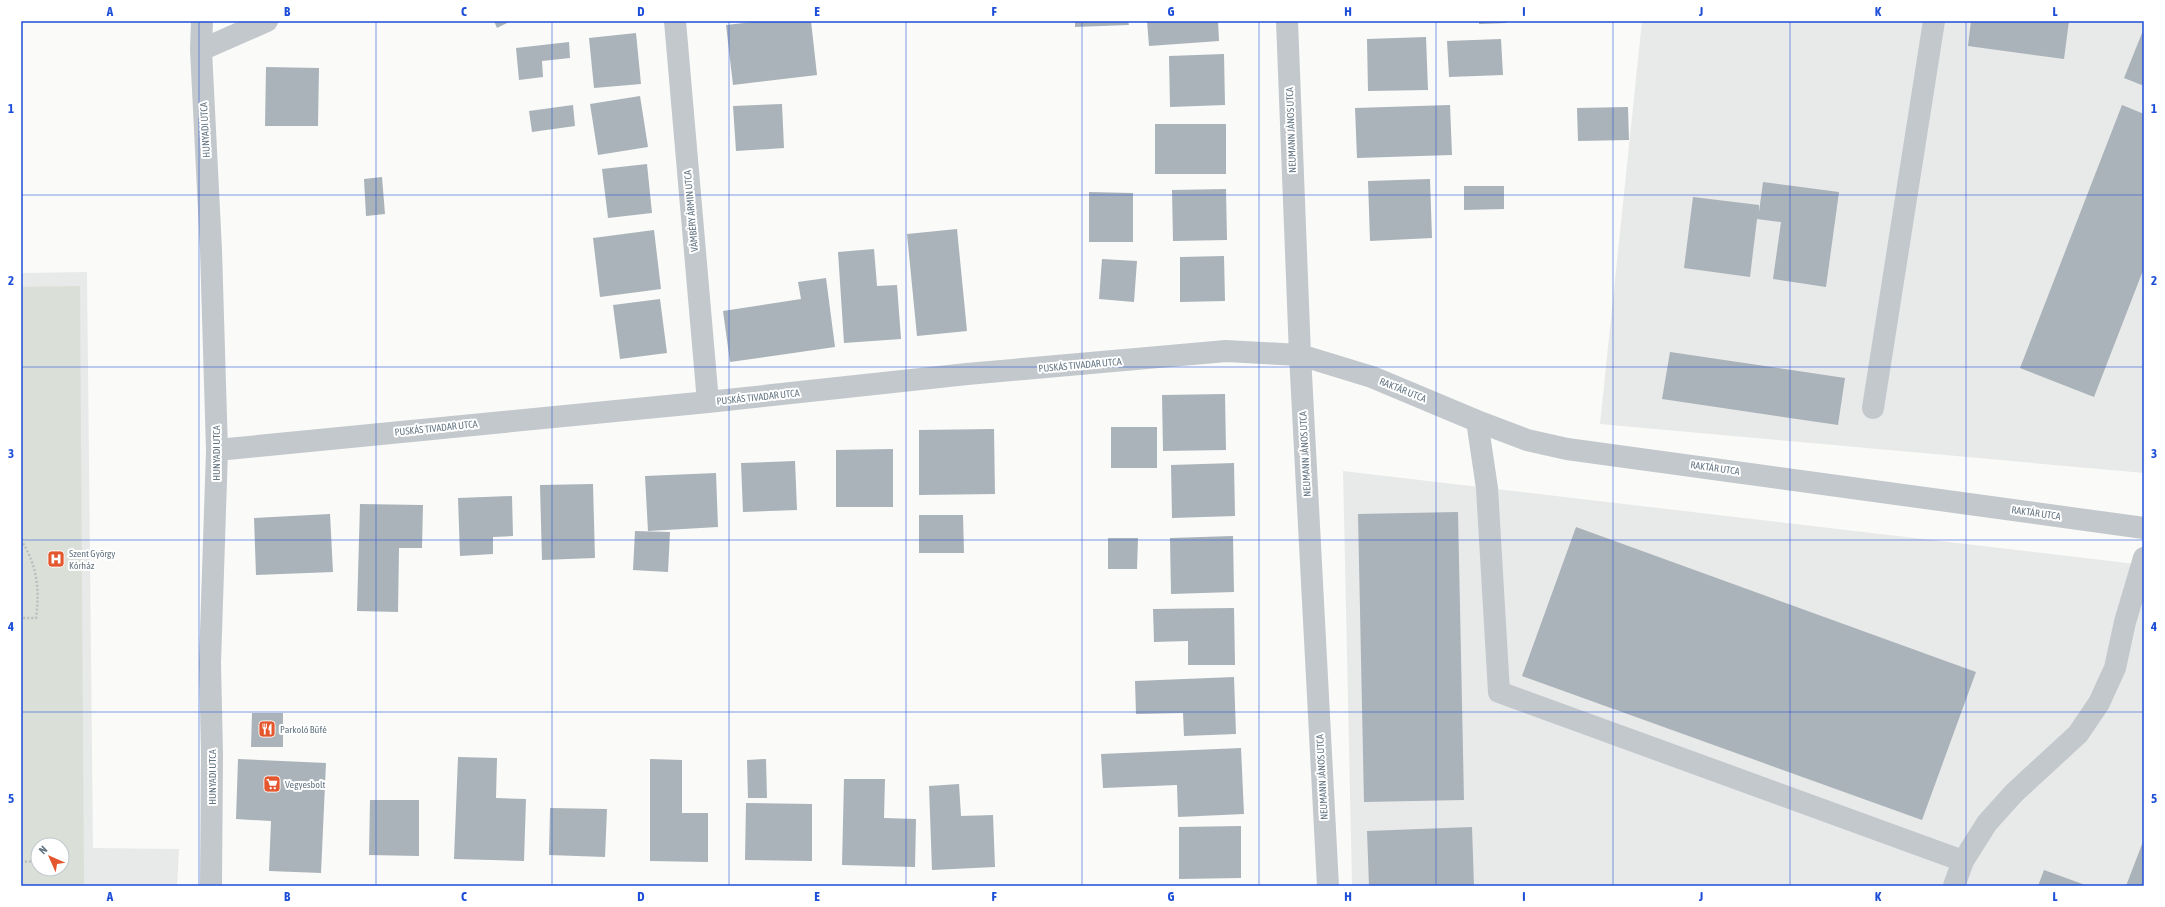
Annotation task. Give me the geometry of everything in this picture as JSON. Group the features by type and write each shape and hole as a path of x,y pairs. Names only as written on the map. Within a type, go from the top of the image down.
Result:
{"street":[{"name":"HUNYADI UTCA","path":"202,21 201,50 211,250 217,450 210,663 212,754 211,886"},
{"path":"201,50 267,21"},
{"name":"VÁMBÉRY ÁRMIN UTCA","path":"675,21 708,402"},
{"name":"NEUMANN JÁNOS UTCA","path":"1287,21 1300,355 1328,886"},
{"path":"1873,408 1934,21"},
{"name":"PUSKÁS TIVADAR UTCA","path":"217,450 708,402 967,374 1226,351 1300,355"},
{"name":"RAKTÁR UTCA","path":"1300,355 1372,377 1477,421 1527,440 1567,449 2144,528"},
{"path":"1477,421 1487,488 1499,692 1963,861"},
{"path":"1954,886 1963,861 1987,823 2014,793 2078,734 2099,703 2114,668 2125,622 2144,558"}],"path":[{"path":"21,540 35,568 38,600 36,618 21,618"}],"shaded area":[{"path":"1642,21 2144,21 2144,473 1600,424"},
{"name":"Szent György Kórház","path":"87,272 93,848 179,849 177,886 21,886 21,273"},
{"name":"Szent György Kórház","path":"80,286 84,886 21,886 21,287"},
{"path":"1343,471 2144,565 2144,886 1352,886"}],"building":[{"path":"494,21 511,21 497,28"},
{"path":"762,21 811,21 817,75 733,85 726,25"},
{"path":"1075,21 1128,21 1129,25 1075,27"},
{"path":"1147,21 1218,21 1219,41 1149,46"},
{"path":"1479,21 1506,21 1506,23 1479,24"},
{"path":"1971,21 2069,21 2064,59 1968,46"},
{"path":"2144,28 2144,86 2124,78"},
{"path":"636,33 641,84 594,88 589,38"},
{"path":"1426,37 1428,90 1368,91 1367,39"},
{"path":"1501,39 1503,75 1449,77 1447,41"},
{"path":"569,42 570,58 542,61 543,77 519,80 516,48"},
{"path":"1224,54 1225,105 1170,107 1169,56"},
{"path":"266,67 319,68 318,126 265,126"},
{"path":"640,96 648,147 598,155 590,104"},
{"path":"782,104 784,148 736,151 733,106"},
{"path":"573,105 575,126 532,132 529,111"},
{"path":"1450,105 1452,155 1357,158 1355,108"},
{"path":"2122,105 2144,114 2144,268 2094,397 2020,368"},
{"path":"1628,107 1629,140 1578,141 1577,108"},
{"path":"1155,124 1226,124 1226,174 1155,174"},
{"path":"647,164 652,213 608,218 602,169"},
{"path":"382,177 385,214 366,216 364,179"},
{"path":"1430,179 1432,238 1370,241 1368,181"},
{"path":"1763,182 1839,192 1826,287 1773,279 1781,222 1757,219 1750,277 1684,268 1693,197 1759,205 1759,212"},
{"path":"1464,186 1504,186 1504,209 1464,210"},
{"path":"1226,189 1227,240 1173,241 1172,190"},
{"path":"1089,192 1133,193 1133,242 1089,242"},
{"path":"957,229 967,331 917,336 907,234"},
{"path":"654,230 661,289 600,297 593,238"},
{"path":"874,249 877,286 897,285 901,339 844,343 838,252"},
{"path":"1224,256 1225,301 1180,302 1180,257"},
{"path":"1102,259 1137,261 1134,302 1099,299"},
{"path":"826,278 835,347 730,362 723,311 801,299 798,282"},
{"path":"660,299 667,353 620,359 613,305"},
{"path":"1670,352 1845,378 1838,425 1662,399"},
{"path":"1225,394 1226,450 1163,451 1162,395"},
{"path":"1111,427 1157,427 1157,468 1111,468"},
{"path":"994,429 995,494 919,495 919,430"},
{"path":"893,449 893,507 836,507 836,450"},
{"path":"795,461 797,510 743,512 741,463"},
{"path":"1234,463 1235,516 1172,518 1171,465"},
{"path":"716,473 718,527 648,531 645,476"},
{"path":"593,484 595,558 542,560 540,485"},
{"path":"512,496 513,536 493,537 493,554 460,556 458,498"},
{"path":"360,504 423,505 422,548 399,548 398,612 357,611"},
{"path":"1458,512 1464,800 1364,802 1358,514"},
{"path":"330,514 333,572 256,575 254,518"},
{"path":"919,515 963,515 964,553 919,553"},
{"path":"1576,527 1976,672 1922,820 1522,676"},
{"path":"635,531 670,532 668,572 633,570"},
{"path":"1233,536 1234,592 1171,594 1170,538"},
{"path":"1108,538 1138,538 1137,569 1108,569"},
{"path":"1234,608 1235,665 1188,665 1188,641 1154,642 1153,609"},
{"path":"1234,677 1236,734 1184,736 1183,713 1136,714 1135,681"},
{"path":"252,713 283,713 283,747 251,747"},
{"path":"1241,748 1244,814 1178,817 1177,785 1103,788 1101,754"},
{"path":"458,757 497,758 496,798 526,799 524,861 454,859"},
{"path":"238,759 326,763 321,873 269,871 271,821 236,819"},
{"path":"650,759 682,760 682,813 708,813 708,862 650,861"},
{"path":"766,759 767,798 748,798 747,760"},
{"path":"844,779 885,779 884,818 916,819 915,867 842,865"},
{"path":"959,784 961,816 993,815 995,867 932,870 929,786"},
{"path":"370,800 419,800 419,856 369,855"},
{"path":"746,803 812,804 812,861 745,860"},
{"path":"550,808 607,809 605,857 549,855"},
{"path":"1241,826 1241,878 1179,879 1179,827"},
{"path":"1472,827 1474,886 1369,886 1367,831"},
{"path":"2144,839 2144,886 2126,886"},
{"path":"2044,870 2088,886 2038,886"}],"place":[{"name":"Szent György Kórház","path":"56,559"},
{"name":"Parkoló Büfé","path":"267,729"},
{"name":"Vegyesbolt","path":"272,784"}]}
